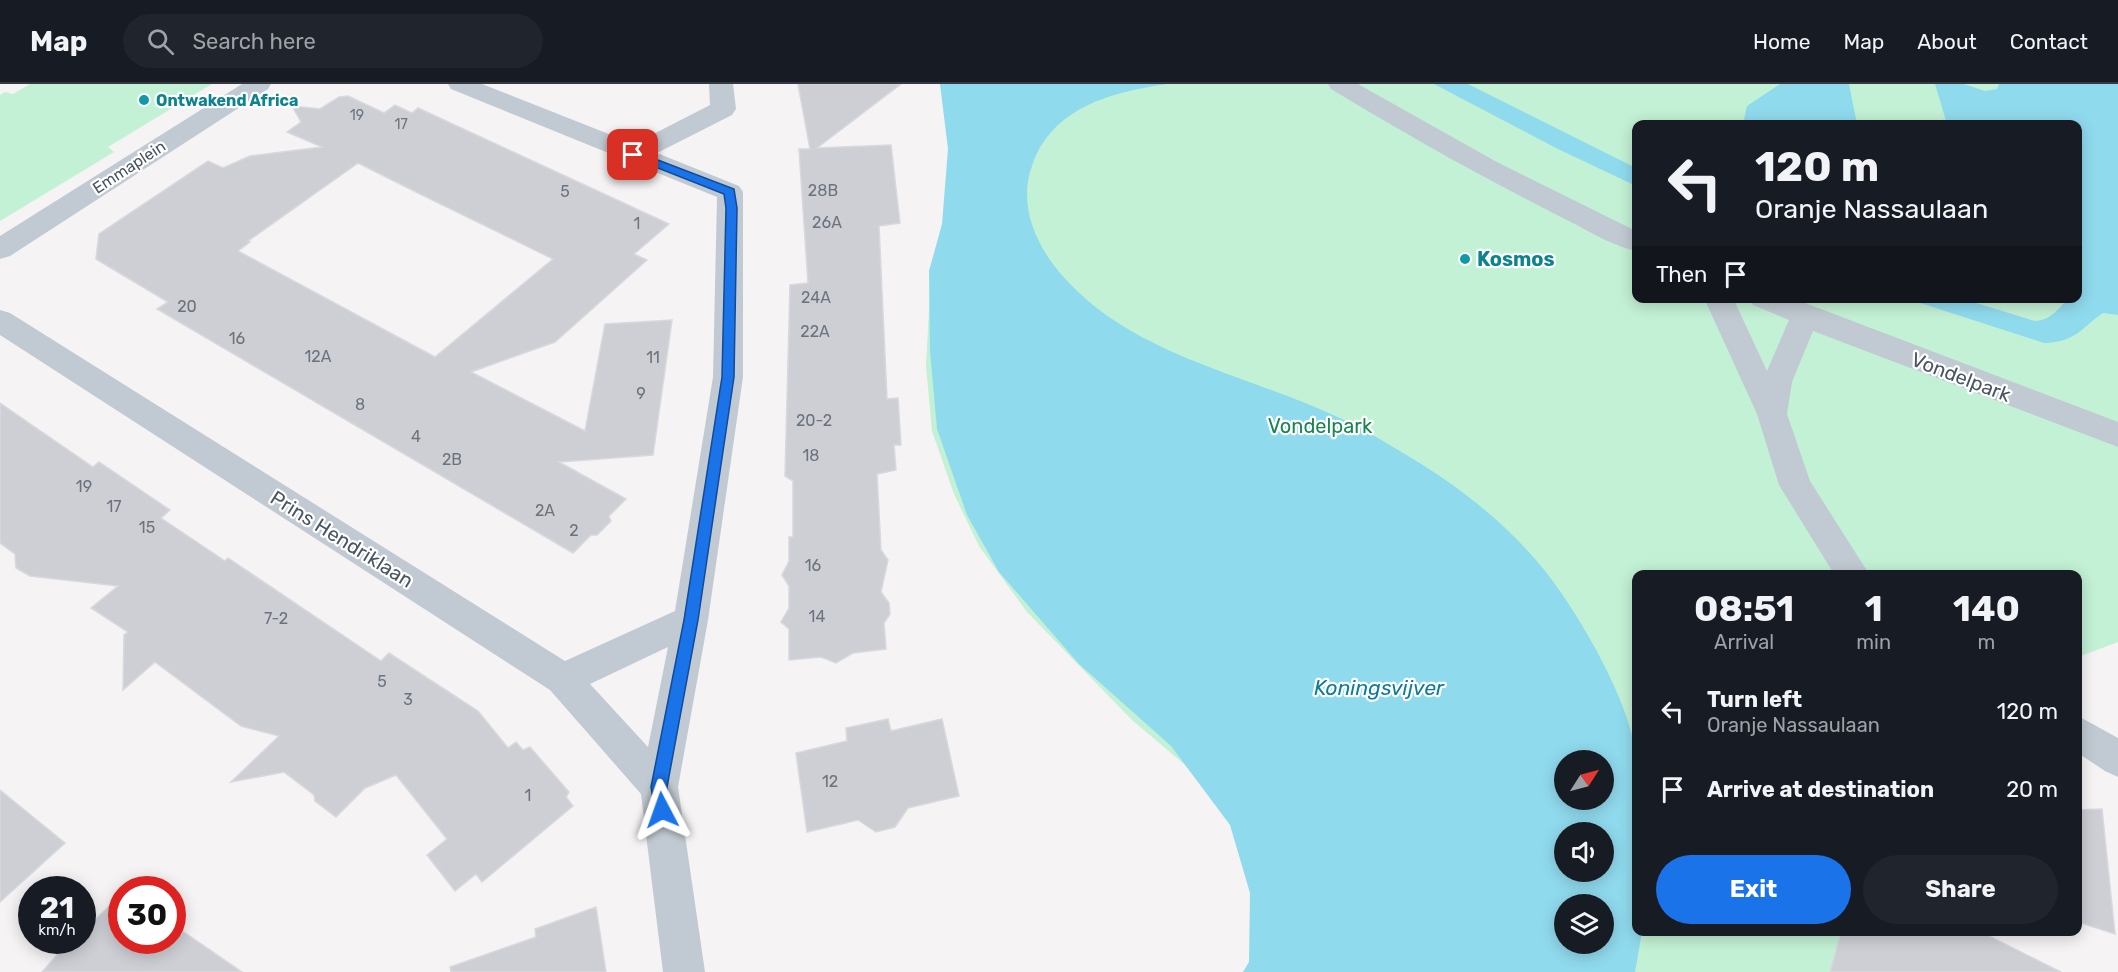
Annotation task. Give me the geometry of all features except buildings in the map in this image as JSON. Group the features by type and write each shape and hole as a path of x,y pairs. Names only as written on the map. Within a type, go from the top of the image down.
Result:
{"street":[{"name":"Emmaplein","path":"0,249 259,84"},
{"path":"460,84 730,192 728,377 691,620 659,787 684,972"},
{"path":"633,155 723,109 721,84"},
{"path":"1340,84 1399,120 1490,169 1632,240"},
{"path":"1720,303 1772,414 1795,485 1849,570"},
{"name":"Vondelpark","path":"1775,303 2118,435"},
{"path":"1772,414 1777,382 1805,316"},
{"name":"Prins Hendriklaan","path":"0,321 562,680 659,787"},
{"path":"562,680 691,620"},
{"path":"2082,736 2118,759"}],"green space":[{"path":"30,84 212,84 108,147 114,152 0,221 0,95 5,92 13,94"},
{"name":"Vondelpark","path":"943,84 2118,84 2118,642 2082,656 2082,570 1632,570 1632,936 1879,936 1861,972 1249,972 1253,892 1227,813 1204,781 1132,720 1027,612 979,546 954,494 932,431 926,366 930,290 944,226 951,149"}],"water":[{"name":"Koningsvijver","path":"940,84 1167,84 1105,98 1069,116 1054,129 1041,146 1029,178 1027,203 1037,238 1050,260 1077,291 1108,316 1142,337 1179,355 1294,398 1383,441 1468,496 1501,524 1546,572 1574,612 1602,660 1632,734 1632,936 1641,936 1635,972 1243,972 1249,962 1250,893 1230,825 1171,746 1079,664 999,572 967,515 937,429 930,351 929,271 942,224 948,149"},
{"path":"1434,84 1468,84 1632,166 1632,184 1558,149"},
{"path":"1780,84 1849,84 1856,120 1744,120 1747,106"},
{"path":"1935,84 1964,84 1985,91 1997,89 1999,84 2118,84 2118,315 2103,313 2077,334 2063,340 2044,343 1920,303 1976,303 2035,321 2050,316 2064,303 2082,303 2082,120 1946,120"}],"place":[{"name":"Ontwakend Africa","path":"144,100"},
{"name":"Kosmos","path":"1465,259"}],"route":[{"path":"633,155 730,192 731,208 728,377 691,620 659,787 662,810"}]}
